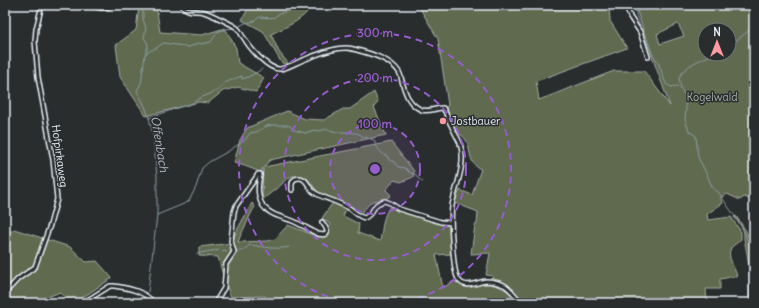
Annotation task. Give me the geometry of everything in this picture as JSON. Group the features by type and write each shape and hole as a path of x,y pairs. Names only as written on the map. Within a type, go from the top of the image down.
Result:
{"street":[{"path":"42,5 47,5"},
{"name":"Hofpirkaweg","path":"5,293 18,279 35,267 50,225 57,198 50,141 38,77 35,42 36,28 42,5"},
{"path":"86,5 102,8 115,5"},
{"path":"181,5 189,11 206,13 236,27 254,52 260,58 277,69 287,67 326,52 349,48 381,57 395,67 400,74 409,101 419,109 430,111 443,108 460,144 462,157 461,172 452,206 451,224 454,262 458,280 469,285 486,281 499,283 510,290 521,303"},
{"path":"626,5 630,17 640,32 648,57"},
{"path":"215,303 224,288 226,264 234,252 231,241 234,212 236,206 258,174 260,174 258,187 260,198 263,207 269,212 322,235 327,233 327,230 322,222"},
{"path":"292,190 293,181 297,178 301,178 307,182 311,190 315,193 351,209 365,218 376,205 385,201 399,209 451,224"},
{"path":"83,303 110,286 143,293 154,303"}],"green space":[{"path":"156,5 160,32 202,35 225,28 236,48 238,63 264,78 256,92 238,87 223,91 208,103 199,102 146,116 120,77 116,45 136,30 139,6"},
{"path":"250,5 312,5 309,10 299,19 271,34 279,52 288,63 284,64 281,62 263,31 242,20"},
{"name":"Kogelwald","path":"418,5 551,5 555,10 558,5 609,5 610,21 627,48 536,81 539,100 614,71 644,71 670,106 635,5 754,5 754,200 744,197 740,200 727,194 720,198 723,203 707,214 708,220 731,217 741,232 741,239 731,248 730,251 730,258 737,276 720,279 720,289 706,289 707,303 523,303 507,285 492,280 493,276 486,275 490,253 471,254 478,212 455,203 460,190 472,195 481,169 472,161 466,140 456,131 450,122 445,109 448,105 438,39","holes":["678,24 684,36 660,44 657,34"]},
{"path":"374,92 378,102 374,107 386,135 270,160 264,167 391,142 414,171 413,177 401,182 394,180 386,190 391,195 385,200 372,201 360,214 347,205 318,192 307,178 292,176 262,200 263,168 260,172 234,163 240,140 247,128 287,111 305,119 324,120 343,109 350,109"},
{"path":"334,201 347,207 343,216 359,224 358,233 380,241 384,218 391,205 450,225 452,254 436,255 443,288 454,281 466,287 491,284 504,289 513,296 515,295 520,303 264,303 265,296 231,297 225,283 218,257 199,256 199,247 232,243 236,232 252,203 255,207 238,242 268,241 275,239 288,225 318,237 331,225 322,218"},
{"path":"736,216 752,244 754,265 754,302 749,303 749,271 744,233 734,217"},
{"path":"14,229 70,247 86,262 97,261 112,278 74,303 70,303 60,292 33,303 5,303 5,236"}],"waterway":[{"name":"Offenbach","path":"146,5 143,9 143,19 146,28 144,38 148,46 145,55 141,83 137,91 145,106 153,135 157,177 157,215 148,292"},
{"path":"238,27 245,23 255,21 259,17 274,17 298,5"},
{"path":"635,5 640,27 647,39 652,53 658,62 666,84 671,87 677,86 681,89 685,96 685,119 689,131 696,136 698,157 713,189 720,194 741,225 746,236 749,244 751,260 752,278 750,303"},
{"path":"737,40 752,28 754,19"},
{"path":"145,54 164,43 189,47 199,43 211,42 217,32 235,28"},
{"path":"681,88 679,78 682,73 689,66 697,62"},
{"path":"149,118 193,103 200,98 219,90 225,83 242,76 242,79 248,77 262,69"},
{"path":"157,215 189,201 196,187 202,168 209,162 245,140 250,133 273,125 286,125 290,126 294,130 305,133 314,130 320,131 326,129 337,132 360,134 374,140 382,154 387,156 389,160 394,162 398,167 405,168 410,173 415,174 423,182"},
{"path":"235,251 243,250 251,245 275,248 289,247"},
{"path":"197,254 223,250 232,251"}],"place":[{"name":"Jostbauer","path":"443,121"}]}
